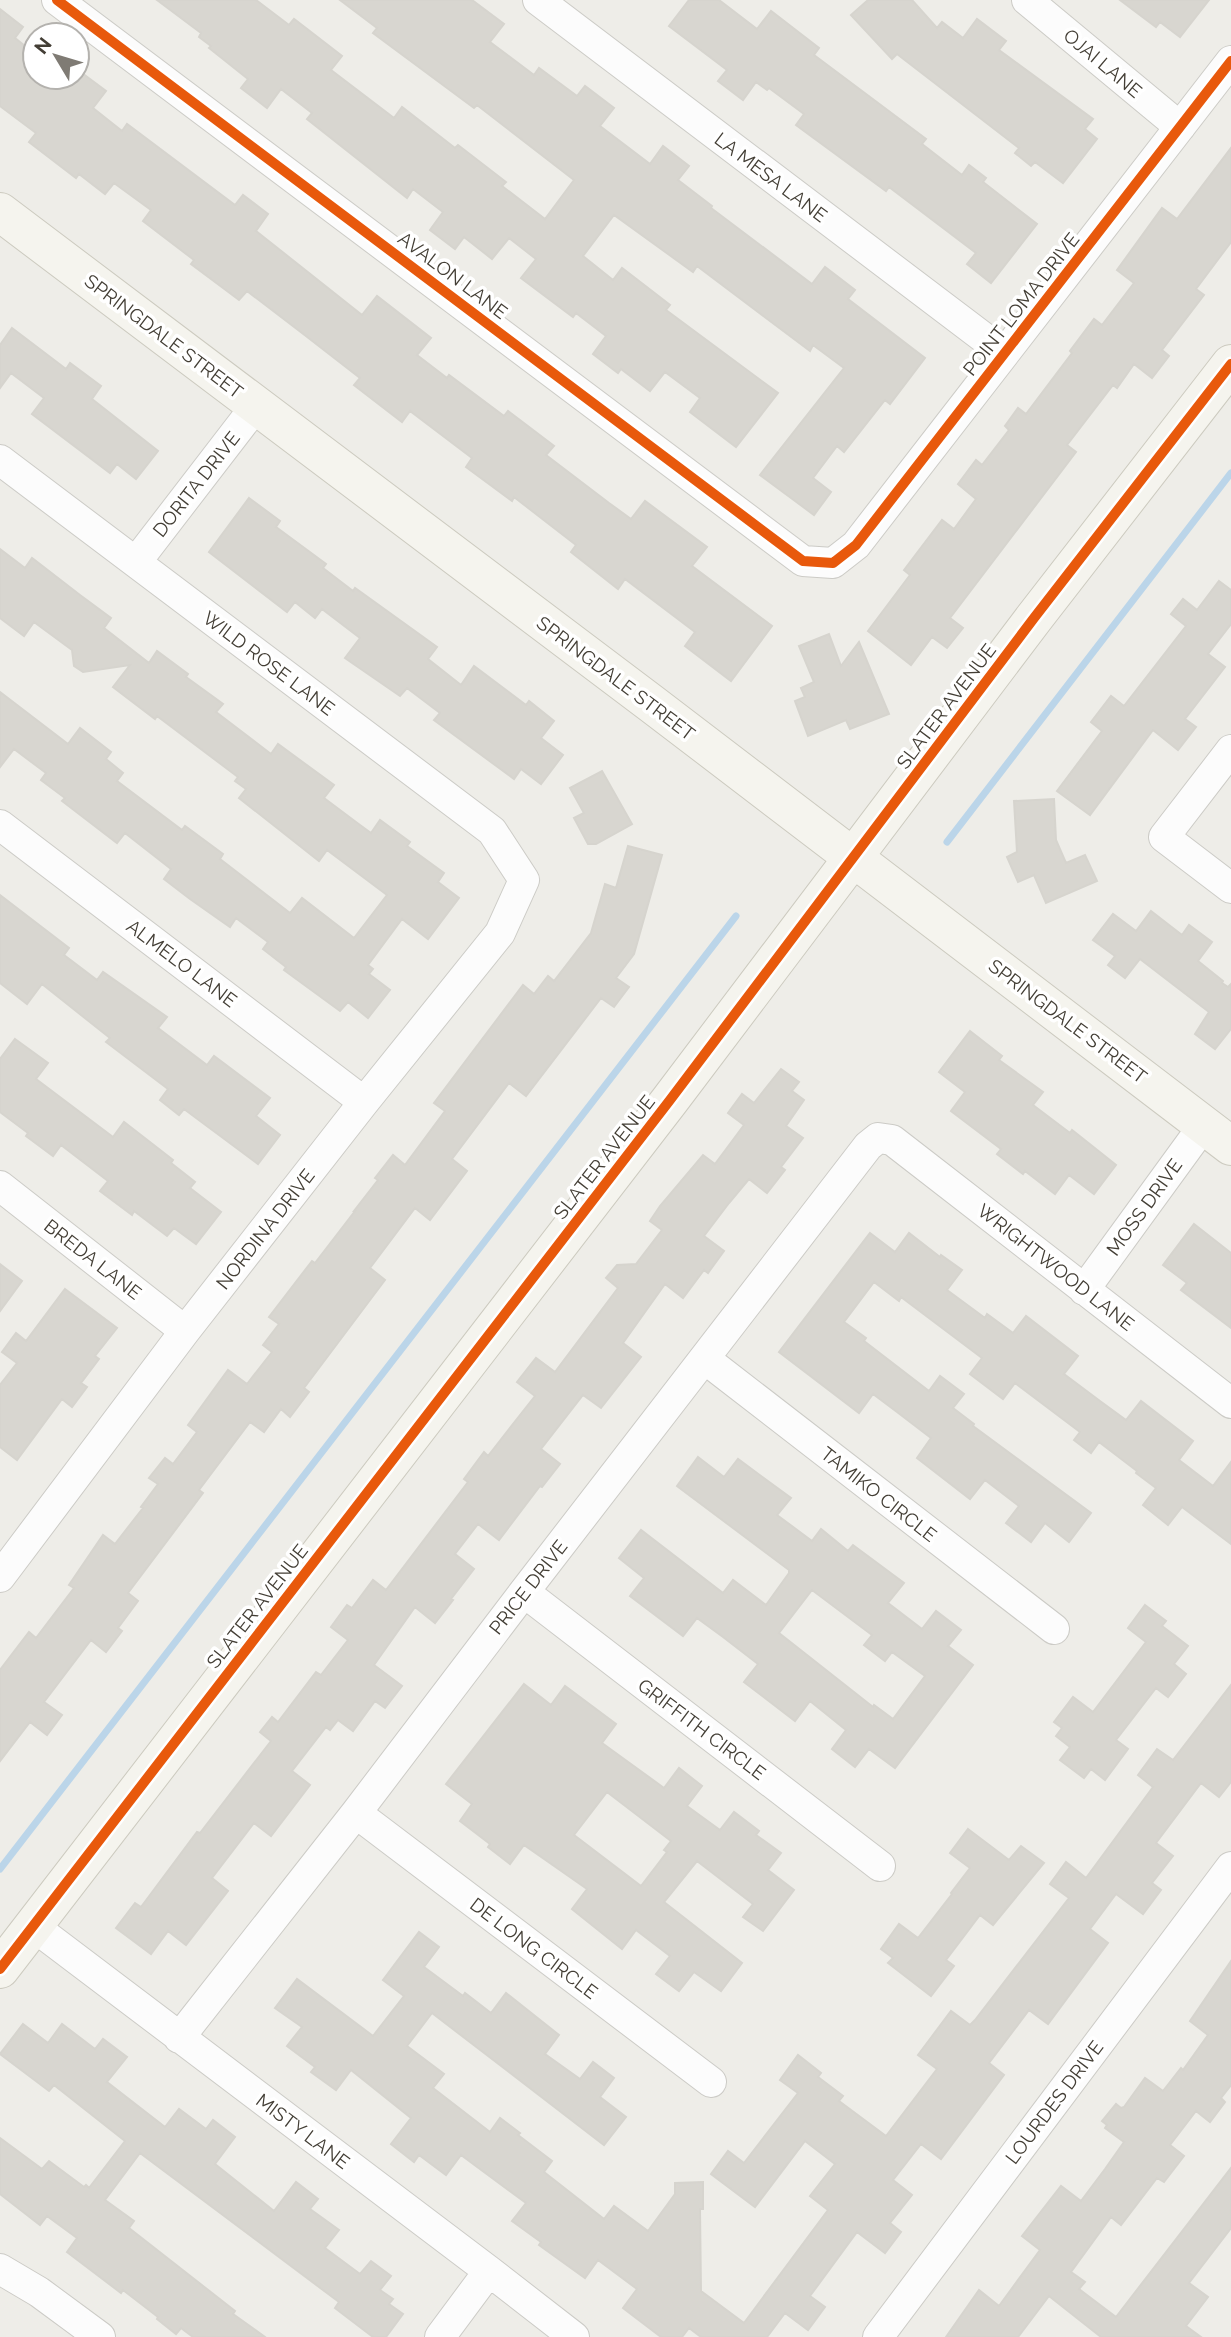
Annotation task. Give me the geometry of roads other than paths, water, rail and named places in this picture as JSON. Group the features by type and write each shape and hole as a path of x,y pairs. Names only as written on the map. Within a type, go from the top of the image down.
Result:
{"street":[{"name":"AVALON LANE","path":"57,0 803,561 833,563"},
{"name":"OJAI LANE","path":"1027,0 1180,127"},
{"name":"LA MESA LANE","path":"541,1 1004,353"},
{"name":"POINT LOMA DRIVE","path":"833,563 856,545 1231,61"},
{"name":"SPRINGDALE STREET","path":"0,212 642,696 1218,1136"},
{"name":"SLATER AVENUE","path":"0,1969 670,1100 1034,618 1231,363"},
{"name":"DORITA DRIVE","path":"136,562 256,406"},
{"name":"WILD ROSE LANE","path":"0,460 492,831 524,880"},
{"path":"1231,750 1164,837 1231,888"},
{"name":"ALMELO LANE","path":"0,825 364,1102"},
{"name":"NORDINA DRIVE","path":"5,1560 500,933 524,880"},
{"name":"MOSS DRIVE","path":"1084,1290 1218,1136"},
{"name":"WRIGHTWOOD LANE","path":"878,1138 892,1140 1231,1403"},
{"name":"PRICE DRIVE","path":"179,2038 356,1813 868,1146 878,1138"},
{"name":"BREDA LANE","path":"0,1186 185,1331"},
{"name":"TAMIKO CIRCLE","path":"705,1359 1054,1629"},
{"name":"GRIFFITH CIRCLE","path":"524,1592 880,1866"},
{"name":"DE LONG CIRCLE","path":"356,1813 711,2082"},
{"name":"LOURDES DRIVE","path":"878,2337 1231,1867"},
{"name":"MISTY LANE","path":"33,1926 574,2337"},
{"path":"0,2269 39,2292 100,2337"},
{"path":"440,2337 489,2271"}],"waterway":[{"path":"947,842 1231,473"},
{"path":"0,1869 736,916"}]}
